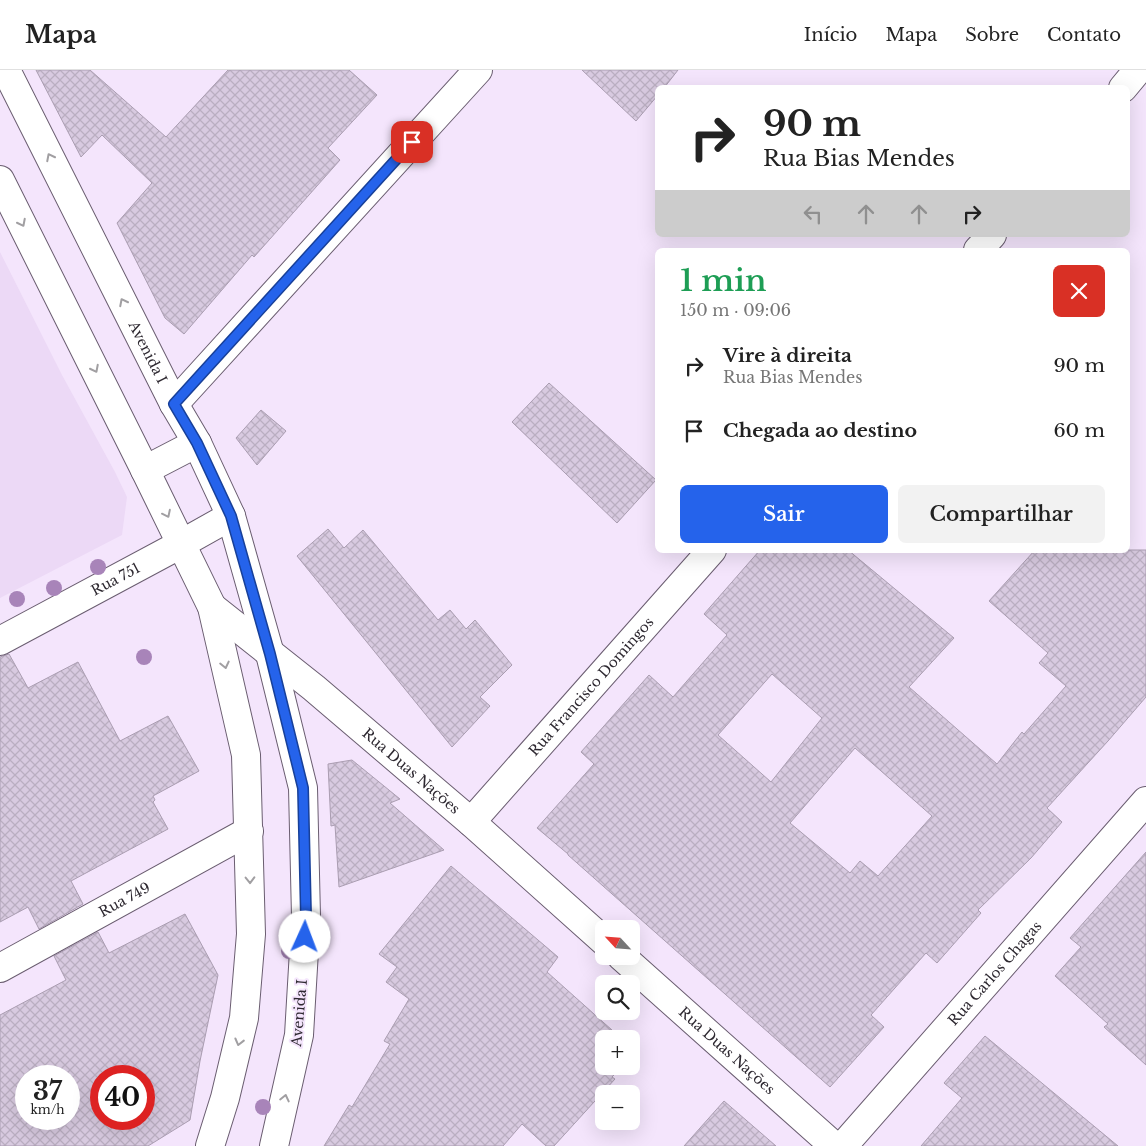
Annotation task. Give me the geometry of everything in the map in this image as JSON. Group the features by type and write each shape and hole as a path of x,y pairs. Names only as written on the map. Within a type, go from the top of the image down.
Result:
{"street":[{"name":"Avenida I","path":"6,70 174,404 197,443 231,516 270,654 303,788 306,917 299,1035 274,1146"},
{"path":"174,404 478,70"},
{"path":"1126,85 1138,70"},
{"path":"0,180 212,607 246,755 251,934 244,1018 225,1098 210,1146"},
{"path":"980,248 990,237"},
{"path":"145,470 197,443"},
{"name":"Rua 751","path":"0,641 231,516"},
{"name":"Rua Francisco Domingos","path":"471,822 709,553"},
{"name":"Rua Duas Nações","path":"212,607 314,688 471,822 595,933"},
{"name":"Rua Carlos Chagas","path":"843,1146 1146,801"},
{"name":"Rua 749","path":"0,968 249,831"},
{"name":"Rua Duas Nações","path":"631,965 834,1146"}],"shaded area":[{"path":"0,252 62,375 127,497 122,535 0,598"}],"building":[{"path":"36,70 90,70 166,137 228,70 349,70 377,95 328,148 340,160 254,257 252,255 184,334 165,318 117,223 152,183 102,135 81,157"},
{"path":"582,70 678,70 666,85 655,85 655,99 636,121"},
{"path":"549,383 655,481 617,523 512,422"},
{"path":"261,410 286,431 257,465 236,438"},
{"path":"328,529 344,548 363,530 438,620 450,610 466,629 475,620 512,665 480,697 490,706 452,747 297,556"},
{"path":"1130,550 1146,550 1146,697 1047,808 1062,822 1031,858 978,910 981,913 937,963 926,953 871,1015 884,1027 830,1087 537,828 594,764 581,752 649,675 673,697 727,635 704,614 757,553 852,553 954,638 909,687 997,764 1022,732 1024,734 1066,686 1039,663 1048,653 989,601 1032,553 1130,553","holes":["772,674 822,718 771,782 718,735","855,748 932,816 878,876 860,861 850,873 790,823"]},
{"path":"9,654 28,688 78,662 120,741 168,716 199,771 153,796 155,800 153,802 168,829 71,881 83,904 39,929 28,907 0,922 0,657"},
{"path":"352,760 400,799 390,803 444,850 339,887 335,825 331,826 328,764"},
{"path":"1146,852 1146,1065 1104,1027 1108,1024 1055,976 1081,947 1070,938"},
{"path":"451,866 558,957 547,972 595,1015 595,1020 601,1020 612,1030 595,1030 595,1075 614,1075 612,1077 615,1079 610,1085 595,1085 595,1101 554,1146 546,1146 522,1124 503,1146 324,1146 349,1105 352,1107 390,1044 384,1041 409,999 386,982 397,967 379,954"},
{"path":"185,914 218,975 190,1120 148,1146 0,1146 0,1015 66,980 54,956 98,932 109,953"},
{"path":"985,1036 1118,1146 921,1146 962,1098 944,1083"},
{"path":"724,1101 776,1146 684,1146"}],"route":[{"path":"305,937 303,788 270,654 231,516 197,443 174,404 412,142"}]}
